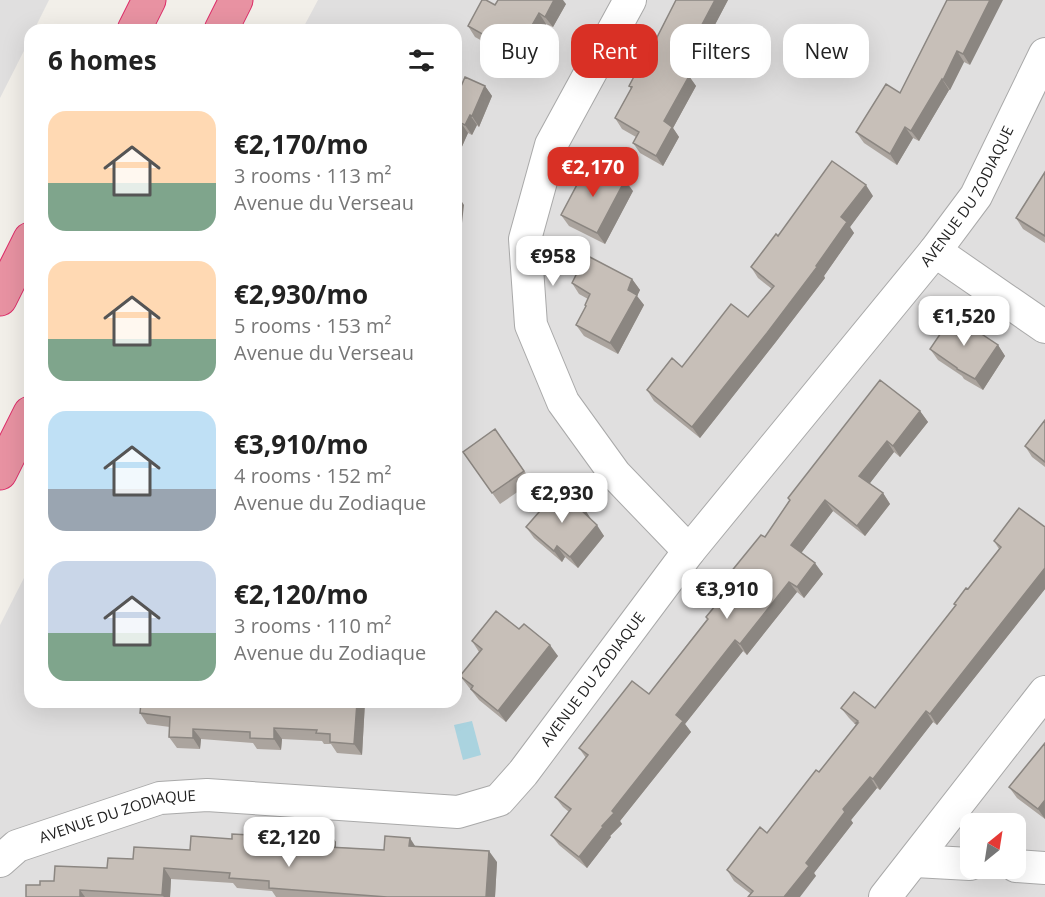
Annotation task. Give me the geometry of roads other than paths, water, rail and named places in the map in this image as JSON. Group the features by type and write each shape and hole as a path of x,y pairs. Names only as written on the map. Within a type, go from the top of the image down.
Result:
{"highway":[{"path":"137,24 149,0"},
{"path":"224,24 236,0"},
{"path":"0,299 24,251"},
{"path":"0,473 24,425"}],"street":[{"path":"630,0 551,145 525,239 531,325 563,402 615,474 689,551"},
{"name":"AVENUE DU ZODIAQUE","path":"0,861 16,846 159,798 207,795 458,813 499,800 523,773 689,551 935,251 976,196 1045,54"},
{"path":"935,251 1045,327"},
{"path":"885,897 1045,692"},
{"path":"915,861 960,863"},
{"path":"1026,867 1045,868"}],"water":[{"path":"472,721 481,755 463,760 454,725"}]}
